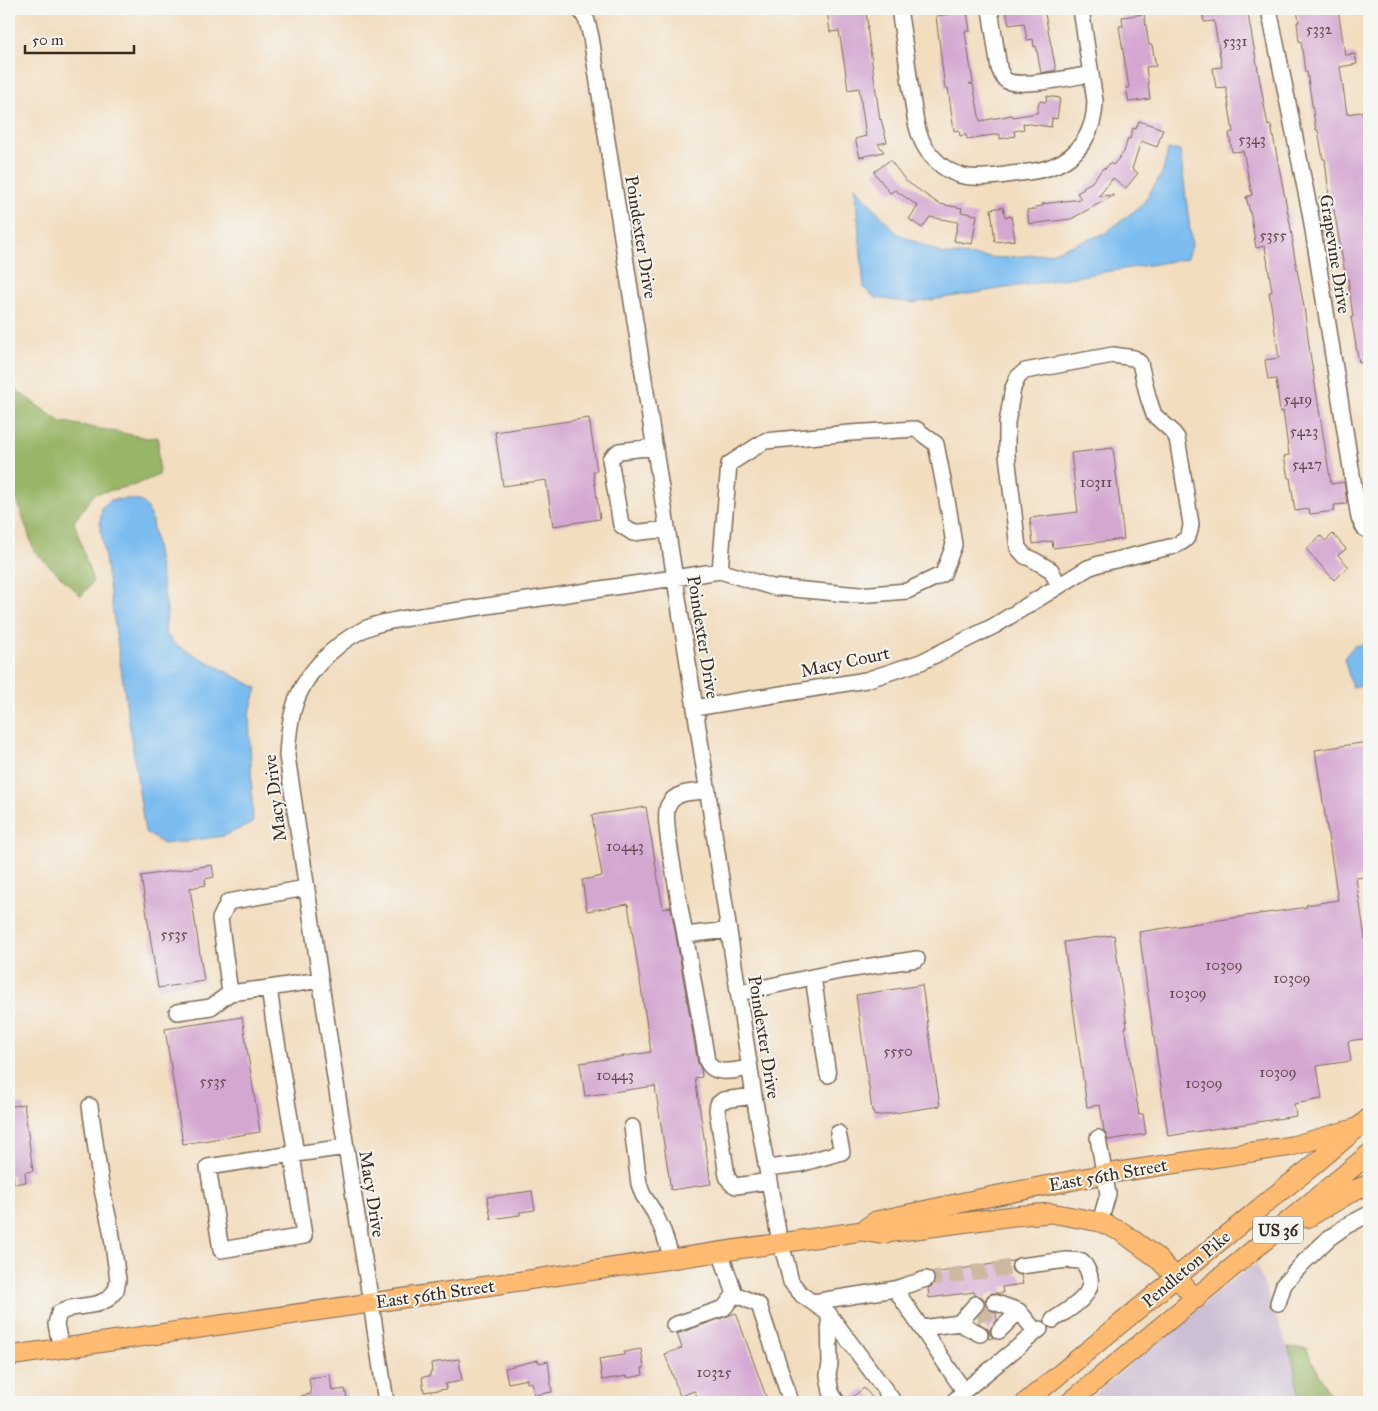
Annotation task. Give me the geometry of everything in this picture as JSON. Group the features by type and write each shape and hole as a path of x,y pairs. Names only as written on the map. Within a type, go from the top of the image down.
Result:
{"main road":[{"name":"East 56th Street","path":"862,1231 876,1221 1105,1174 1292,1146 1363,1123"},
{"name":"Pendleton Pike","path":"1026,1402 1363,1123"},
{"name":"Pendleton Pike","path":"1070,1402 1366,1159"},
{"path":"1262,1244 1357,1189 1369,1184"},
{"name":"East 56th Street","path":"9,1356 862,1231 879,1234 1013,1216 1051,1213 1100,1222 1122,1232 1156,1257 1196,1299"}],"street":[{"name":"Poindexter Drive","path":"580,9 587,20 591,37 754,1096 780,1243 791,1282 802,1294 829,1314 894,1402"},
{"path":"899,9 918,129 923,143 935,160 952,172 971,178 985,178 1052,167 1071,156 1088,135 1093,122 1095,107 1081,9"},
{"path":"990,9 999,68 1002,76 1007,81 1019,83 1038,82 1091,74"},
{"name":"Grapevine Drive","path":"1269,9 1310,212 1359,518 1364,528 1369,531"},
{"name":"Macy Court","path":"695,708 866,680 921,662 994,626 1059,586 1088,568 1182,543 1191,534 1192,524 1177,438 1154,415 1140,363 1134,358 1113,355 1024,371 1018,377 1013,388 1007,423 1007,455 1018,548 1025,556 1051,570 1059,586"},
{"path":"916,429 936,444 950,511 954,544 943,574 907,590 859,595 772,588 720,571 729,464 765,441 916,429"},
{"path":"655,447 619,451 610,459 621,525 633,533 667,529"},
{"name":"Macy Drive","path":"386,1402 286,756 293,712 298,696 317,667 336,647 374,625 557,594 720,571"},
{"path":"708,791 685,793 676,796 667,806 666,820 707,1061 710,1067 716,1071 750,1068"},
{"path":"230,993 220,919 228,902 306,888"},
{"path":"686,935 729,930"},
{"path":"738,993 812,976 917,959"},
{"path":"812,976 828,1075"},
{"path":"177,1012 211,1007 230,993 320,980"},
{"path":"270,988 294,1154 304,1236 221,1250 208,1167 294,1154 346,1147"},
{"path":"754,1096 723,1100 718,1104 717,1110 727,1176 731,1183 736,1186 842,1152 838,1133"},
{"path":"61,1349 56,1324 59,1313 71,1308 97,1304 108,1299 116,1290 118,1280 111,1230 101,1185 90,1106"},
{"path":"632,1127 639,1184 643,1195 657,1218 672,1259"},
{"path":"1098,1138 1108,1194 1100,1222"},
{"path":"1278,1304 1284,1284 1304,1262 1328,1239 1346,1226 1369,1214"},
{"path":"720,1252 735,1294 759,1305 791,1402"},
{"path":"953,1402 1043,1327 1081,1300 1090,1289 1090,1275 1082,1261 1066,1260 1020,1266"},
{"path":"812,1302 895,1289 926,1280"},
{"path":"895,1289 964,1391"},
{"path":"674,1325 724,1308 735,1294"},
{"path":"996,1316 1019,1311 1043,1327"},
{"path":"829,1314 830,1364 828,1376 831,1392 837,1402"},
{"path":"922,1328 978,1319 959,1323"},
{"path":"830,1364 842,1355 851,1355 862,1365 887,1402"}],"shaded area":[{"path":"1256,1264 1293,1361 1300,1402 1085,1402 1232,1280"}],"green space":[{"path":"9,385 59,421 148,438 158,437 159,475 135,485 94,494 74,522 93,582 81,596 34,551 15,494 9,490"},
{"path":"1288,1347 1306,1348 1333,1402 1300,1402 1293,1361"}],"water":[{"path":"1168,150 1180,150 1192,246 1186,259 912,303 876,298 864,288 855,186 896,233 943,254 1003,258 1050,253 1104,234 1142,205 1163,172"},
{"path":"127,499 143,503 151,516 167,611 165,633 176,645 257,688 249,715 253,823 223,836 164,844 145,832 100,524 102,507 111,500"},
{"path":"1369,644 1369,684 1352,687 1344,658 1354,646"}],"building":[{"path":"855,9 855,14 866,12 880,120 887,142 878,144 884,152 860,157 855,139 866,136 859,88 848,90 839,31 830,32 827,11"},
{"path":"1006,9 1044,9 1056,70 1041,73 1033,39 1027,40 1024,23 1009,25"},
{"path":"1202,9 1247,9 1268,126 1271,125 1290,224 1331,484 1344,482 1347,504 1334,505 1335,511 1310,514 1309,509 1295,511 1290,478 1288,478 1284,456 1289,455 1283,411 1280,412 1276,379 1268,380 1265,360 1279,358 1269,292 1272,292 1265,246 1256,248 1246,197 1252,195 1243,151 1232,152 1229,133 1233,132 1226,87 1216,88 1213,68 1222,67 1214,21 1204,22"},
{"path":"1297,9 1338,9 1345,55 1355,54 1357,64 1340,67 1347,114 1367,111 1369,137 1369,362 1359,363 1351,317 1353,317 1348,279 1346,279 1334,210 1321,212 1319,197 1329,196 1325,159 1323,159 1318,130 1316,130 1307,72 1305,72 1301,41 1299,41"},
{"path":"967,12 970,31 965,31 973,83 969,84 973,84 980,121 1037,113 1039,101 1046,102 1047,96 1060,98 1057,119 1052,118 1051,127 1023,123 1024,129 1014,131 1015,136 1000,139 1000,134 967,139 966,135 960,136 959,130 954,131 948,88 945,89 936,16"},
{"path":"1144,14 1149,45 1152,45 1156,66 1146,67 1150,99 1129,102 1126,88 1129,88 1119,26 1123,26 1122,17"},
{"path":"1139,121 1163,129 1157,147 1141,141 1132,169 1138,173 1126,188 1113,178 1099,196 1113,196 1071,219 1029,224 1027,210 1036,209 1035,207 1043,206 1042,204 1081,199 1077,193 1092,182 1103,168 1105,169 1110,163 1113,165 1124,152 1128,138 1130,139 1133,128 1136,129"},
{"path":"890,160 906,181 939,204 962,208 961,212 977,215 972,244 954,241 958,222 930,217 922,228 909,219 918,206 895,190 890,193 874,172"},
{"path":"1003,207 1005,217 1011,216 1015,240 995,242 991,209"},
{"path":"589,418 597,471 593,471 600,519 553,526 546,480 503,486 495,432"},
{"path":"1113,448 1124,539 1053,548 1052,541 1033,544 1030,518 1078,512 1071,453"},
{"path":"1333,534 1346,549 1338,555 1349,567 1334,580 1306,549 1321,536 1325,541"},
{"path":"1368,742 1369,876 1356,878 1369,965 1369,1038 1348,1041 1351,1061 1317,1066 1322,1099 1294,1104 1296,1116 1168,1136 1139,932 1307,907 1306,905 1338,900 1315,750"},
{"path":"646,807 663,909 671,907 698,1063 701,1069 702,1077 695,1078 711,1184 671,1190 655,1086 585,1096 580,1063 651,1052 628,904 587,911 582,880 602,876 592,815"},
{"path":"212,865 214,877 205,879 206,885 190,888 204,981 158,988 141,876"},
{"path":"1114,935 1127,1027 1125,1027 1139,1115 1143,1114 1146,1134 1108,1140 1104,1131 1100,1105 1087,1107 1064,942"},
{"path":"922,985 940,1106 875,1116 872,1110 856,995"},
{"path":"242,1017 260,1132 183,1144 165,1029"},
{"path":"24,1104 33,1171 25,1172 26,1182 14,1184 13,1175 9,1175 9,1107"},
{"path":"532,1191 535,1210 520,1212 520,1215 491,1219 487,1197"},
{"path":"1013,1261 1012,1271 1021,1275 1023,1284 1002,1287 1003,1293 992,1293 988,1295 985,1301 982,1297 975,1295 974,1292 929,1298 928,1288 933,1286 935,1280 933,1273"},
{"path":"985,1305 996,1313 997,1320 990,1329 990,1334 993,1338 988,1339 988,1329 979,1323 978,1316"},
{"path":"736,1313 768,1402 699,1402 695,1391 680,1396 665,1354 682,1348 677,1334"},
{"path":"641,1349 644,1368 642,1368 643,1375 602,1380 599,1359 624,1355 624,1352"},
{"path":"459,1359 462,1381 445,1384 446,1389 424,1392 422,1377 430,1376 430,1372 432,1372 431,1363"},
{"path":"538,1360 539,1363 548,1361 552,1392 534,1395 532,1382 527,1383 527,1379 508,1383 505,1368"},
{"path":"330,1375 332,1391 345,1389 348,1402 301,1402 301,1396 311,1394 309,1378"},
{"path":"864,1388 876,1402 846,1402"}],"tunnel":[{"path":"926,1279 1020,1266"},
{"path":"977,1314 996,1311"}]}
